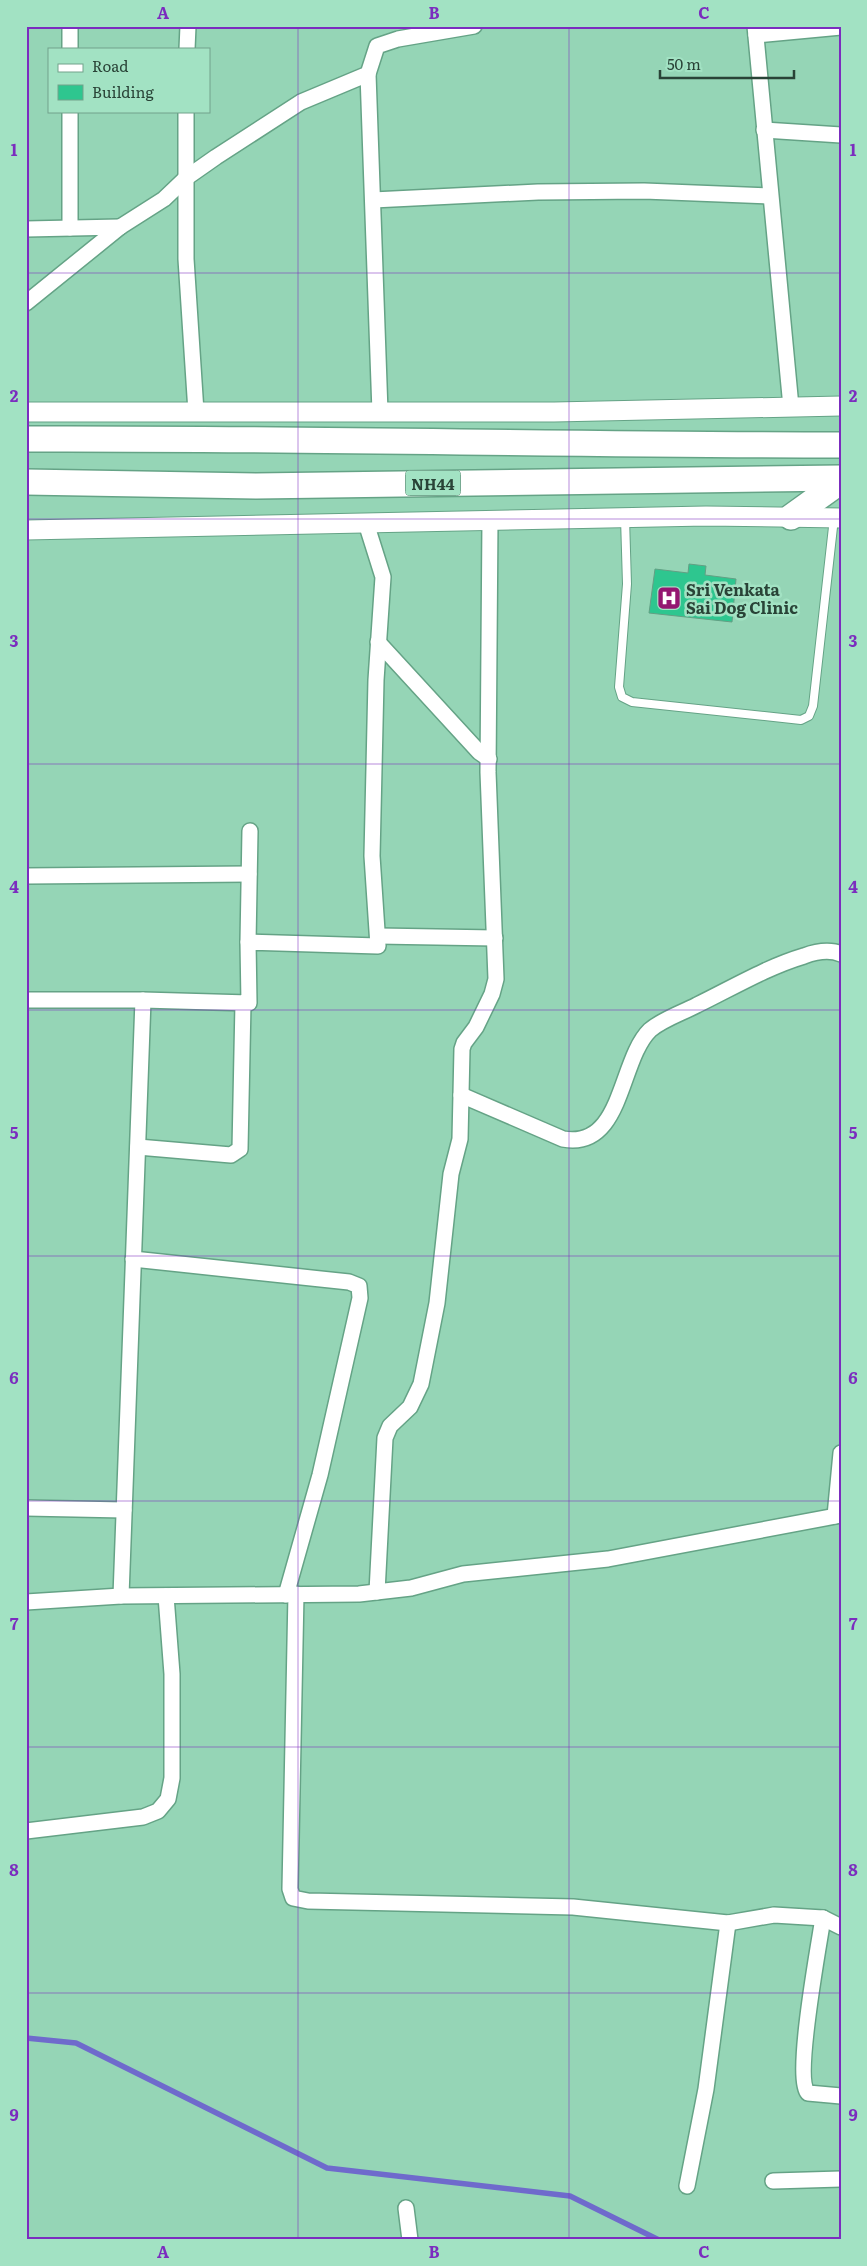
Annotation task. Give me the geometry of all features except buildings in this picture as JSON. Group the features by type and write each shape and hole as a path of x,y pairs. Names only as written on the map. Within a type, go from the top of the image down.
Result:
{"highway":[{"path":"26,439 252,438 649,445 841,445"},
{"path":"791,517 841,479"},
{"name":"NH44","path":"26,482 256,486 841,479"}],"street":[{"path":"70,26 70,48"},
{"path":"187,48 188,26"},
{"path":"380,412 368,74 378,46 398,39 474,26"},
{"path":"791,407 756,31 841,27"},
{"path":"26,303 120,227 164,199 186,178 301,102 368,74"},
{"path":"70,112 70,228"},
{"path":"186,112 186,259 196,412"},
{"path":"764,130 841,135"},
{"path":"373,200 538,192 644,191 770,196"},
{"path":"26,229 120,227"},
{"path":"26,412 554,412 841,406"},
{"path":"26,530 625,518 837,518"},
{"path":"377,1592 385,1438 390,1426 410,1407 421,1384 439,1291 451,1174 460,1140 464,1043 476,1027 495,987 489,759 490,520"},
{"path":"248,942 378,946 372,856 378,642 383,577 366,522"},
{"path":"378,642 479,752 489,759"},
{"path":"26,1000 143,1000 249,1003 250,831"},
{"path":"26,876 249,874"},
{"path":"378,936 495,938"},
{"path":"461,1094 563,1139 572,1141 588,1137 607,1121 637,1050 651,1030 771,969 818,952 841,954"},
{"path":"121,1596 143,1000"},
{"path":"138,1147 231,1154 240,1150 243,1003"},
{"path":"133,1259 349,1282 359,1286 360,1298 291,1594 290,1889 293,1898 308,1901 573,1907 728,1923 774,1915 823,1918 841,1928"},
{"path":"26,1602 121,1596 377,1592 411,1588 463,1574 608,1559 838,1515 841,1454"},
{"path":"26,1508 124,1510"},
{"path":"26,1831 143,1817 158,1811 168,1799 172,1778 172,1674 166,1596"},
{"path":"823,1918 805,2037 804,2084 808,2093 814,2095 841,2096"},
{"path":"687,2186 706,2089 728,1923"},
{"path":"773,2181 841,2178"},
{"path":"406,2208 410,2240"}],"lane":[{"path":"625,518 628,578 619,687 622,697 632,702 801,720 809,716 813,706 837,518"}],"waterway":[{"path":"26,2038 76,2043 327,2168 570,2196 659,2240"}],"place":[{"name":"Sri Venkata Sai Dog Clinic","path":"669,598"}]}
